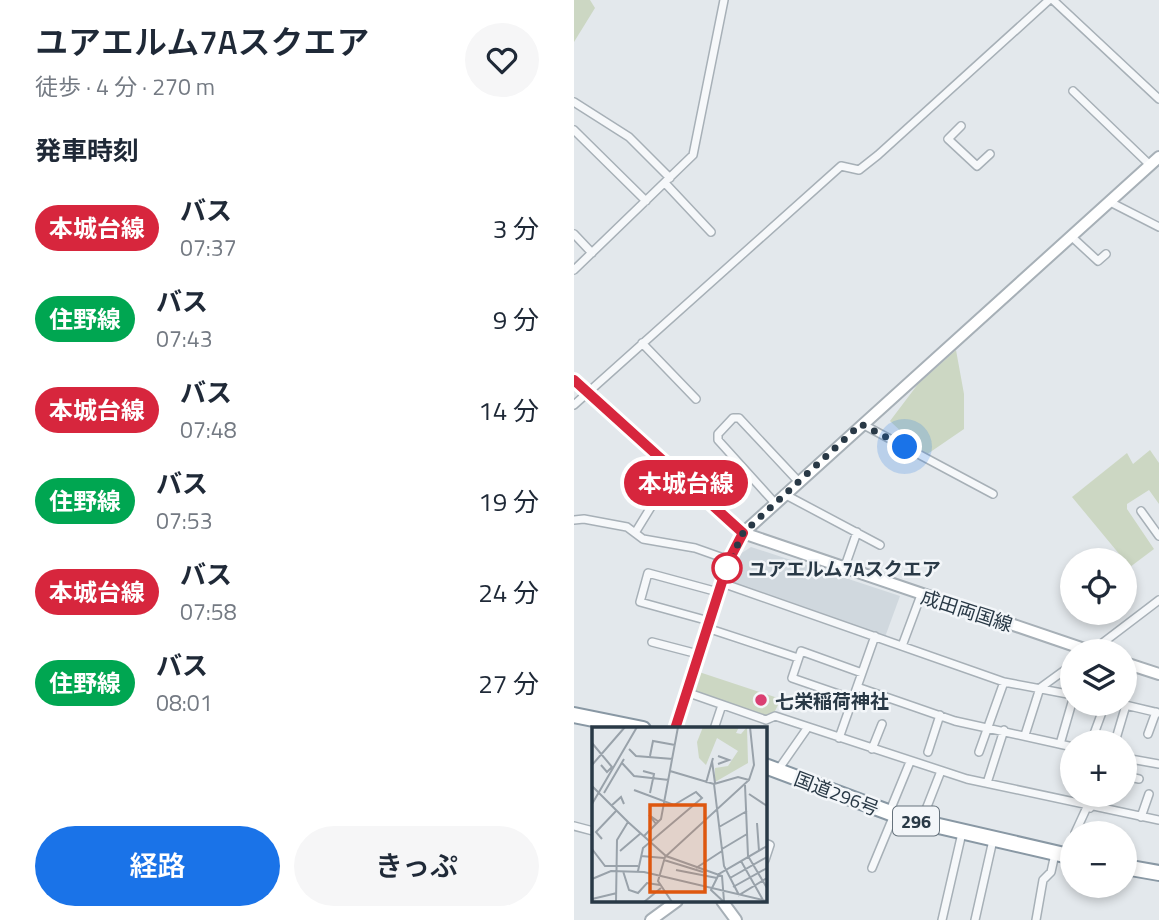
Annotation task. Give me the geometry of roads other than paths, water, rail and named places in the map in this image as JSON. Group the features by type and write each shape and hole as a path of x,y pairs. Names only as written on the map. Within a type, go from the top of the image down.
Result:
{"highway":[{"path":"574,715 633,727"},
{"name":"国道296号","path":"771,768 891,814 993,841 1060,855"},
{"path":"1137,869 1159,873"}],"street":[{"path":"574,270 691,159 697,145 724,0"},
{"path":"574,405 841,166 859,170 878,155 1051,0 1159,99"},
{"path":"676,727 729,560 743,533 1155,161 1073,91"},
{"path":"574,103 629,137 711,232"},
{"path":"961,126 948,139 977,166 990,154"},
{"path":"574,130 646,201"},
{"path":"1110,202 1159,227"},
{"path":"574,234 592,253"},
{"path":"1072,237 1098,261 1106,254"},
{"path":"642,343 696,399"},
{"name":"成田両国線","path":"574,380 743,533 1060,641"},
{"path":"798,481 739,418 733,418 718,433 718,440 779,498 880,545"},
{"path":"861,424 993,494"},
{"path":"635,533 654,502"},
{"path":"1141,511 1159,536"},
{"path":"574,520 584,519 627,527 643,539 695,548 729,560"},
{"path":"844,569 857,532"},
{"path":"798,658 708,624 640,603 648,573 720,588 875,636 1004,682 1060,693"},
{"path":"902,646 921,595"},
{"path":"1107,639 1159,600"},
{"path":"839,738 875,636"},
{"path":"652,642 698,654"},
{"path":"853,699 792,678 798,658 801,651 862,673"},
{"path":"1137,667 1159,674"},
{"path":"1025,735 1040,688 1060,673"},
{"path":"979,752 1004,682"},
{"path":"857,687 940,715 1060,744"},
{"path":"686,692 766,720 775,716 941,771 1060,800"},
{"path":"715,727 722,705"},
{"path":"1137,707 1157,712 1148,734"},
{"path":"928,752 940,715"},
{"path":"872,749 882,723"},
{"path":"771,768 808,727"},
{"path":"987,783 1004,730"},
{"path":"1137,760 1159,764"},
{"path":"872,868 910,762"},
{"path":"921,822 941,771"},
{"path":"1141,817 1149,794"},
{"path":"1081,821 1089,807 1159,820"},
{"path":"574,826 592,831"},
{"path":"942,920 962,833"},
{"path":"975,920 993,841"},
{"path":"1036,920 1043,880 1060,862"},
{"path":"651,920 676,902"},
{"path":"723,902 736,920"}],"place":[{"name":"ユアエルム7Aスクエア","path":"727,568"},
{"name":"七栄稲荷神社","path":"761,700"}]}
